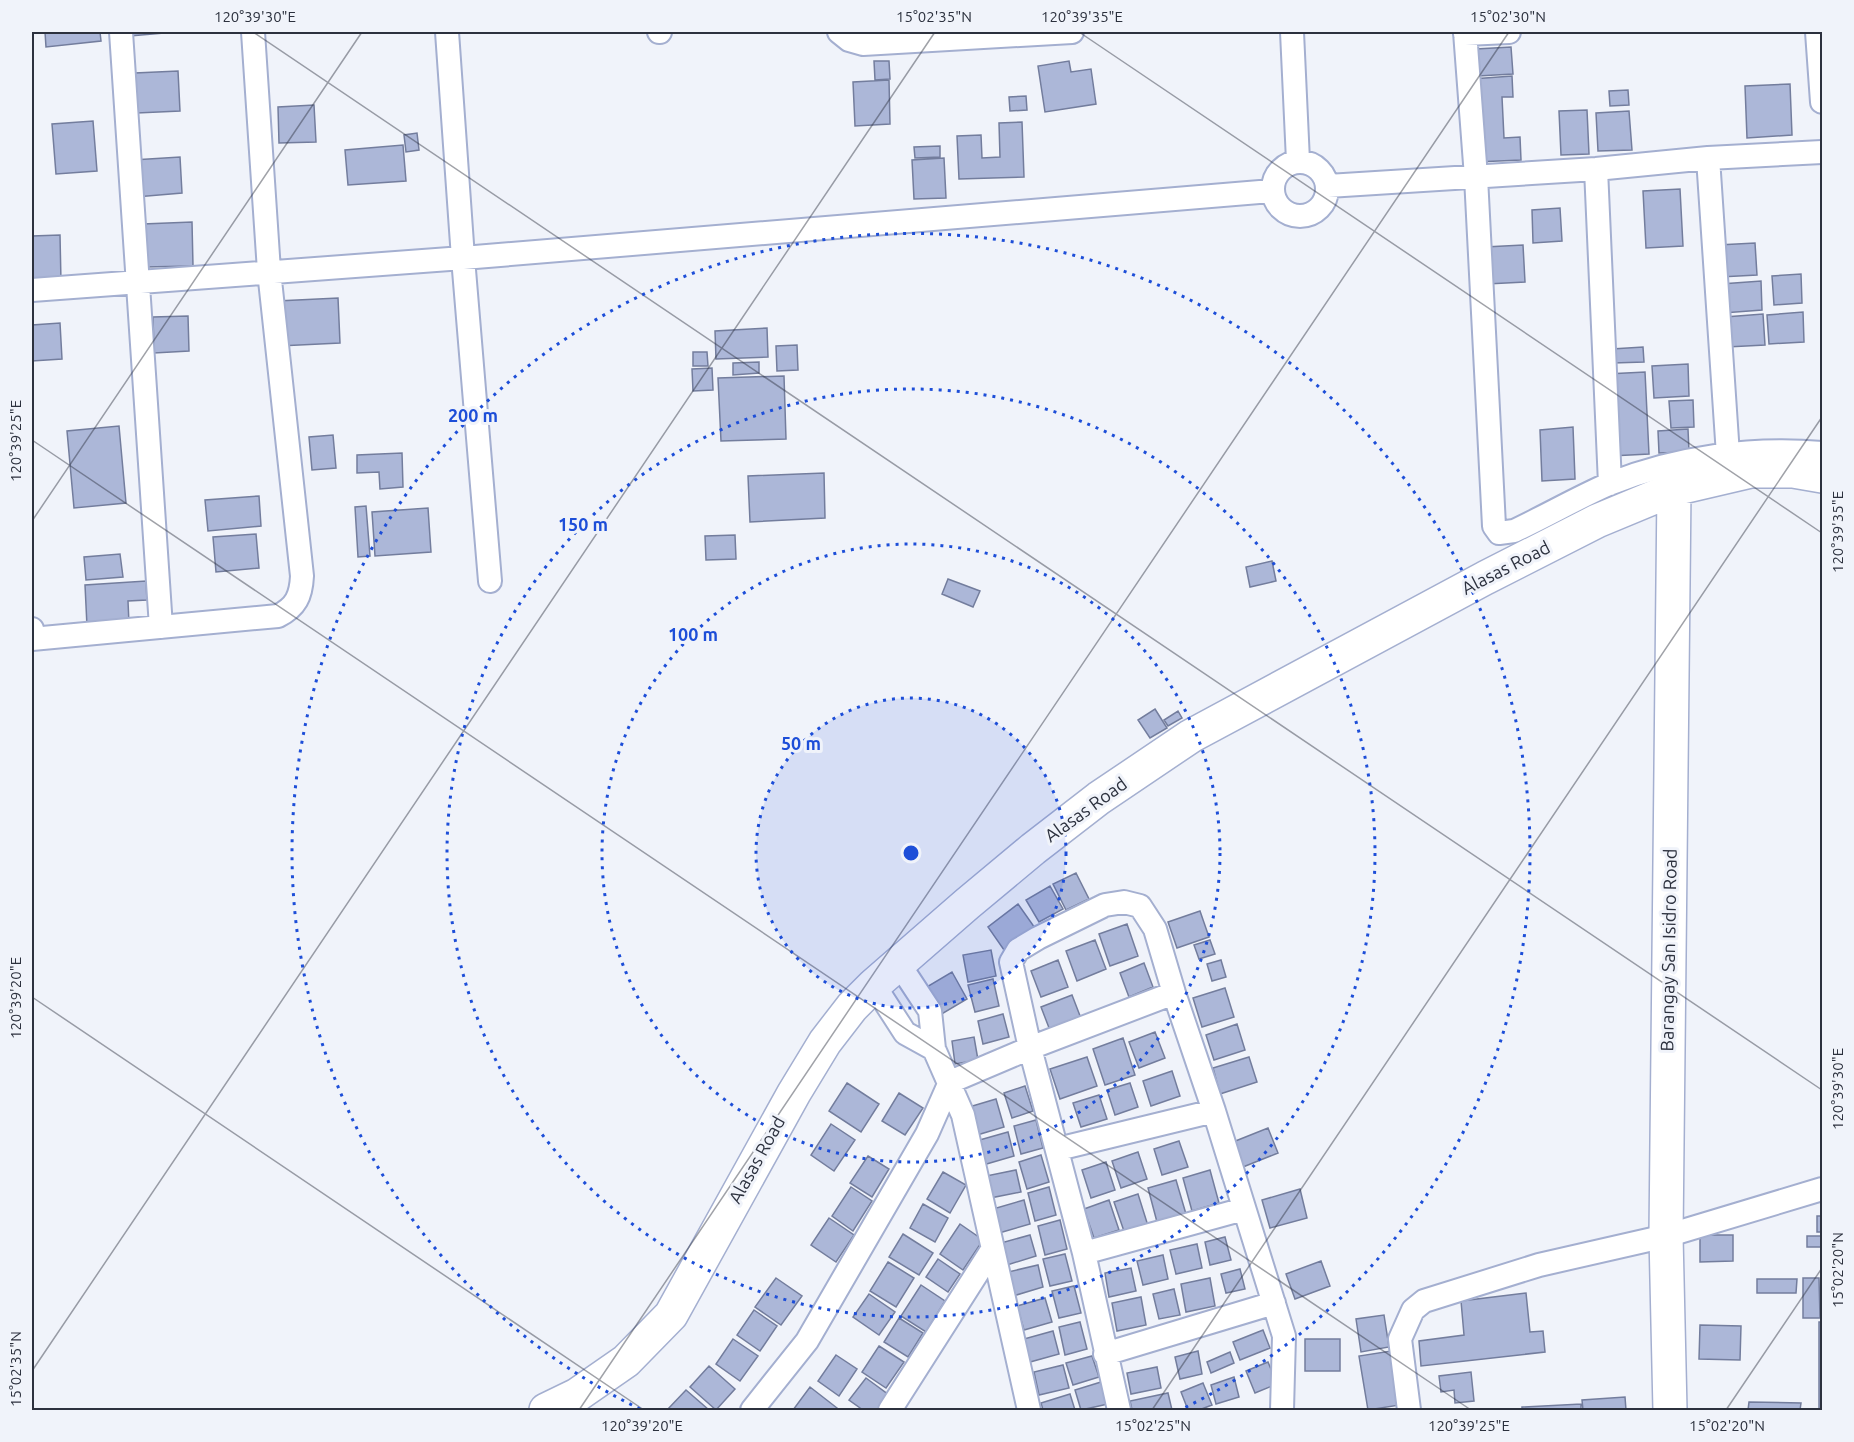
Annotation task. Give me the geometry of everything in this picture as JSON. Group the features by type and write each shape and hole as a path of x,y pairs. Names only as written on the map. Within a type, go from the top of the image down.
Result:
{"street":[{"path":"121,32 160,627"},
{"path":"32,629 32,639 278,616 295,605 301,593 302,576 269,272 253,32"},
{"path":"447,32 490,581"},
{"path":"840,32 849,40 863,44 1072,32"},
{"path":"1292,32 1298,161"},
{"path":"1509,32 1465,33 1476,177 1494,526 1499,533 1514,531 1610,484 1663,467 1728,455 1786,450 1822,453"},
{"path":"1817,32 1822,102"},
{"path":"1328,186 1596,169 1708,158 1822,152"},
{"path":"1708,158 1728,455"},
{"path":"1298,161 1309,162 1318,167 1325,176 1328,186 1326,198 1319,209 1309,215 1296,216 1285,212 1276,203 1272,191 1275,177 1284,166 1298,161"},
{"path":"1596,169 1610,484"},
{"path":"32,290 463,258 1272,191"},
{"name":"Alasas Road","path":"546,1410 577,1395 626,1362 671,1315 825,1042 852,1007 874,985 1042,841 1099,798 1191,736 1597,521 1674,489 1751,471 1793,471 1822,476"},
{"name":"Barangay San Isidro Road","path":"1670,1410 1666,1236 1674,489"},
{"path":"1119,1410 1084,1253 1030,1048 1011,962 1018,950 1038,938 1105,905 1124,902 1140,906 1155,929 1274,1303 1284,1336 1278,1409"},
{"path":"899,964 930,1011 933,1049 950,1082 963,1115 1029,1410"},
{"path":"874,985 905,1032 933,1049"},
{"path":"752,1410 807,1341 927,1134 950,1082 1030,1048 1174,993"},
{"path":"1058,1149 1214,1111"},
{"path":"1409,1410 1400,1339 1413,1310 1424,1301 1539,1265 1666,1236 1822,1189"},
{"path":"1084,1253 1244,1209"},
{"path":"890,1410 992,1250"},
{"path":"1106,1354 1274,1303"}],"building":[{"path":"45,32 100,32 101,41 46,47"},
{"path":"129,32 176,32 130,36"},
{"path":"1511,47 1513,74 1478,76 1476,49"},
{"path":"874,61 889,61 890,79 875,80"},
{"path":"1069,61 1071,72 1091,69 1096,104 1045,112 1038,66"},
{"path":"178,71 180,111 137,113 135,73"},
{"path":"1512,76 1513,97 1502,97 1504,138 1520,137 1521,160 1476,162 1472,79"},
{"path":"889,80 890,124 855,126 853,82"},
{"path":"1790,84 1792,135 1747,138 1745,86"},
{"path":"1628,90 1629,105 1610,106 1609,91"},
{"path":"1026,96 1027,110 1010,111 1009,97"},
{"path":"314,105 316,142 279,143 278,107"},
{"path":"1587,110 1589,154 1561,155 1559,111"},
{"path":"1629,111 1632,150 1598,151 1596,113"},
{"path":"93,121 97,171 56,174 52,124"},
{"path":"1022,122 1024,177 959,179 957,136 981,135 982,158 1000,157 999,123"},
{"path":"417,133 419,150 406,152 404,135"},
{"path":"403,145 406,181 348,185 345,150"},
{"path":"940,146 940,157 915,158 914,147"},
{"path":"180,157 182,193 136,197 133,160"},
{"path":"944,158 946,198 914,199 912,160"},
{"path":"1680,189 1683,246 1646,248 1643,191"},
{"path":"1560,208 1562,241 1533,243 1532,210"},
{"path":"192,222 193,266 144,267 143,224"},
{"path":"60,235 61,282 32,282 32,236"},
{"path":"1755,243 1757,275 1720,277 1718,245"},
{"path":"1523,245 1525,282 1487,284 1485,247"},
{"path":"1801,274 1802,303 1774,305 1772,276"},
{"path":"1761,281 1762,310 1723,313 1721,284"},
{"path":"338,298 340,343 279,346 277,301"},
{"path":"1803,312 1804,342 1769,344 1767,315"},
{"path":"1763,314 1765,345 1727,347 1725,317"},
{"path":"188,316 189,351 154,353 153,317"},
{"path":"60,323 62,359 32,361 32,325"},
{"path":"767,328 768,357 716,359 715,331"},
{"path":"797,345 798,370 777,371 776,346"},
{"path":"1643,347 1644,362 1613,363 1612,349"},
{"path":"693,352 707,352 708,366 693,366"},
{"path":"759,362 759,373 733,375 733,363"},
{"path":"1688,364 1689,396 1654,398 1652,366"},
{"path":"712,368 713,390 693,391 692,369"},
{"path":"1645,372 1649,454 1611,456 1607,374"},
{"path":"784,376 786,439 721,441 718,378"},
{"path":"1693,400 1694,427 1671,428 1669,401"},
{"path":"119,426 126,503 74,508 67,431"},
{"path":"1573,427 1575,479 1542,481 1540,430"},
{"path":"1688,429 1689,452 1659,453 1658,431"},
{"path":"333,435 336,468 312,470 309,437"},
{"path":"402,453 403,487 380,489 379,472 357,473 357,455"},
{"path":"824,473 825,518 750,522 748,476"},
{"path":"259,496 261,526 208,531 205,500"},
{"path":"366,506 370,556 358,557 355,507"},
{"path":"428,508 431,552 375,556 372,512"},
{"path":"256,534 259,568 216,572 213,537"},
{"path":"735,535 736,559 706,560 705,536"},
{"path":"120,554 123,577 86,580 84,557"},
{"path":"1272,561 1276,581 1250,587 1246,567"},
{"path":"948,579 980,591 973,607 942,594"},
{"path":"146,581 147,600 128,601 129,624 87,626 85,585"},
{"path":"1155,709 1167,728 1150,738 1138,720"},
{"path":"1178,711 1182,718 1168,726 1164,720"},
{"path":"1076,873 1089,899 1066,910 1053,884"},
{"path":"1050,886 1063,909 1039,922 1026,900"},
{"path":"1018,904 1035,928 1004,950 988,927"},
{"path":"1200,911 1209,937 1177,948 1168,922"},
{"path":"1127,924 1138,956 1110,966 1099,934"},
{"path":"1095,940 1106,969 1077,981 1066,951"},
{"path":"1210,940 1215,954 1199,959 1194,945"},
{"path":"991,950 996,976 968,982 963,955"},
{"path":"1058,960 1068,987 1041,997 1031,971"},
{"path":"1221,960 1226,977 1212,981 1207,964"},
{"path":"1144,963 1153,987 1129,997 1120,973"},
{"path":"952,972 967,999 940,1015 925,988"},
{"path":"993,979 999,1006 975,1012 968,985"},
{"path":"1225,988 1234,1017 1202,1027 1193,998"},
{"path":"1072,995 1082,1021 1051,1033 1041,1007"},
{"path":"1003,1014 1009,1037 983,1044 978,1021"},
{"path":"1237,1024 1245,1050 1214,1060 1206,1035"},
{"path":"1155,1032 1165,1058 1139,1068 1129,1042"},
{"path":"974,1037 978,1060 955,1064 952,1041"},
{"path":"1123,1038 1135,1075 1105,1085 1093,1049"},
{"path":"1087,1057 1097,1086 1060,1099 1050,1069"},
{"path":"1249,1057 1257,1082 1220,1094 1213,1068"},
{"path":"1172,1071 1180,1096 1151,1106 1143,1081"},
{"path":"847,1083 879,1104 861,1132 829,1111"},
{"path":"1130,1083 1138,1107 1115,1115 1107,1090"},
{"path":"1025,1086 1033,1111 1012,1118 1004,1093"},
{"path":"899,1093 923,1108 905,1135 882,1121"},
{"path":"1099,1095 1107,1119 1081,1127 1073,1103"},
{"path":"996,1099 1004,1127 977,1135 969,1107"},
{"path":"1036,1120 1043,1148 1021,1154 1014,1126"},
{"path":"831,1124 855,1140 834,1171 811,1155"},
{"path":"1268,1128 1278,1153 1243,1167 1233,1142"},
{"path":"1008,1132 1014,1156 983,1165 976,1141"},
{"path":"1179,1141 1188,1167 1162,1175 1154,1149"},
{"path":"1138,1152 1147,1179 1121,1188 1112,1161"},
{"path":"1041,1155 1049,1182 1027,1189 1019,1162"},
{"path":"868,1156 889,1169 872,1197 850,1183"},
{"path":"1106,1162 1115,1190 1091,1198 1082,1170"},
{"path":"1016,1170 1021,1192 990,1198 986,1176"},
{"path":"1210,1170 1219,1203 1192,1211 1183,1178"},
{"path":"943,1172 966,1185 950,1213 927,1199"},
{"path":"1176,1180 1186,1214 1157,1222 1148,1188"},
{"path":"851,1187 872,1201 853,1231 832,1216"},
{"path":"1049,1187 1056,1215 1035,1221 1028,1193"},
{"path":"1300,1189 1307,1218 1270,1228 1262,1200"},
{"path":"1138,1194 1149,1229 1126,1237 1114,1202"},
{"path":"1024,1200 1030,1224 999,1233 993,1209"},
{"path":"1109,1200 1119,1230 1094,1238 1084,1209"},
{"path":"923,1204 948,1218 935,1242 910,1228"},
{"path":"1817,1216 1822,1216 1822,1232 1817,1232"},
{"path":"829,1218 854,1235 836,1262 811,1245"},
{"path":"1060,1220 1067,1249 1045,1255 1038,1226"},
{"path":"960,1224 983,1240 963,1270 940,1254"},
{"path":"903,1234 933,1253 919,1275 889,1257"},
{"path":"1030,1235 1036,1256 1007,1265 1001,1243"},
{"path":"1700,1235 1733,1235 1733,1261 1700,1262"},
{"path":"1807,1236 1822,1236 1822,1247 1807,1247"},
{"path":"1225,1237 1231,1260 1210,1265 1205,1242"},
{"path":"1197,1244 1202,1268 1176,1274 1170,1250"},
{"path":"1065,1254 1072,1281 1050,1286 1043,1259"},
{"path":"1163,1255 1168,1279 1143,1285 1137,1261"},
{"path":"938,1259 960,1274 948,1292 926,1277"},
{"path":"1321,1261 1330,1286 1295,1299 1286,1274"},
{"path":"888,1262 914,1278 896,1307 870,1291"},
{"path":"1038,1265 1043,1287 1013,1296 1008,1272"},
{"path":"1131,1268 1136,1291 1109,1297 1105,1273"},
{"path":"1240,1269 1245,1289 1226,1293 1221,1274"},
{"path":"776,1278 802,1296 781,1325 755,1307"},
{"path":"1210,1278 1215,1306 1186,1312 1181,1284"},
{"path":"1803,1278 1819,1278 1820,1318 1803,1318"},
{"path":"1757,1279 1797,1279 1796,1293 1757,1293"},
{"path":"921,1285 945,1301 926,1332 901,1316"},
{"path":"1074,1286 1081,1313 1059,1318 1052,1291"},
{"path":"1174,1289 1180,1315 1159,1319 1153,1294"},
{"path":"1526,1293 1530,1332 1543,1331 1545,1352 1421,1366 1419,1341 1464,1335 1461,1301"},
{"path":"869,1294 895,1312 879,1335 853,1317"},
{"path":"1141,1297 1146,1325 1117,1331 1112,1303"},
{"path":"1045,1298 1052,1322 1024,1330 1017,1306"},
{"path":"754,1310 777,1326 760,1351 737,1335"},
{"path":"1384,1315 1389,1347 1361,1352 1356,1319"},
{"path":"899,1318 923,1333 908,1357 884,1342"},
{"path":"1080,1322 1087,1349 1065,1355 1059,1327"},
{"path":"1819,1322 1822,1322 1822,1410 1819,1410"},
{"path":"1700,1325 1741,1326 1740,1360 1699,1359"},
{"path":"1263,1330 1270,1348 1240,1360 1233,1342"},
{"path":"1053,1331 1059,1354 1030,1362 1024,1339"},
{"path":"733,1339 758,1356 740,1381 716,1364"},
{"path":"1305,1339 1340,1339 1340,1371 1305,1371"},
{"path":"879,1346 904,1362 886,1388 862,1372"},
{"path":"1198,1351 1202,1374 1180,1379 1175,1357"},
{"path":"1391,1351 1400,1405 1368,1410 1359,1356"},
{"path":"1230,1352 1234,1363 1211,1373 1207,1362"},
{"path":"836,1355 857,1369 839,1396 818,1381"},
{"path":"1092,1356 1099,1377 1073,1385 1066,1363"},
{"path":"1268,1362 1277,1384 1255,1393 1246,1371"},
{"path":"1063,1365 1069,1388 1039,1395 1034,1372"},
{"path":"709,1366 735,1389 716,1410 690,1387"},
{"path":"1157,1367 1161,1388 1131,1394 1127,1373"},
{"path":"1471,1372 1474,1401 1455,1403 1454,1390 1441,1392 1439,1376"},
{"path":"1234,1377 1239,1397 1216,1404 1211,1385"},
{"path":"866,1378 889,1395 878,1410 863,1410 849,1400"},
{"path":"1101,1382 1108,1404 1081,1410 1075,1390"},
{"path":"1203,1383 1212,1405 1199,1410 1188,1410 1181,1392"},
{"path":"810,1387 837,1408 835,1410 793,1410"},
{"path":"686,1390 709,1410 667,1410"},
{"path":"1168,1393 1172,1410 1132,1410 1130,1401"},
{"path":"1070,1394 1075,1410 1043,1410 1041,1403"},
{"path":"1625,1397 1626,1410 1583,1410 1582,1400"},
{"path":"1749,1402 1801,1403 1800,1410 1748,1410"},
{"path":"1581,1404 1581,1410 1522,1410 1522,1407"}]}
